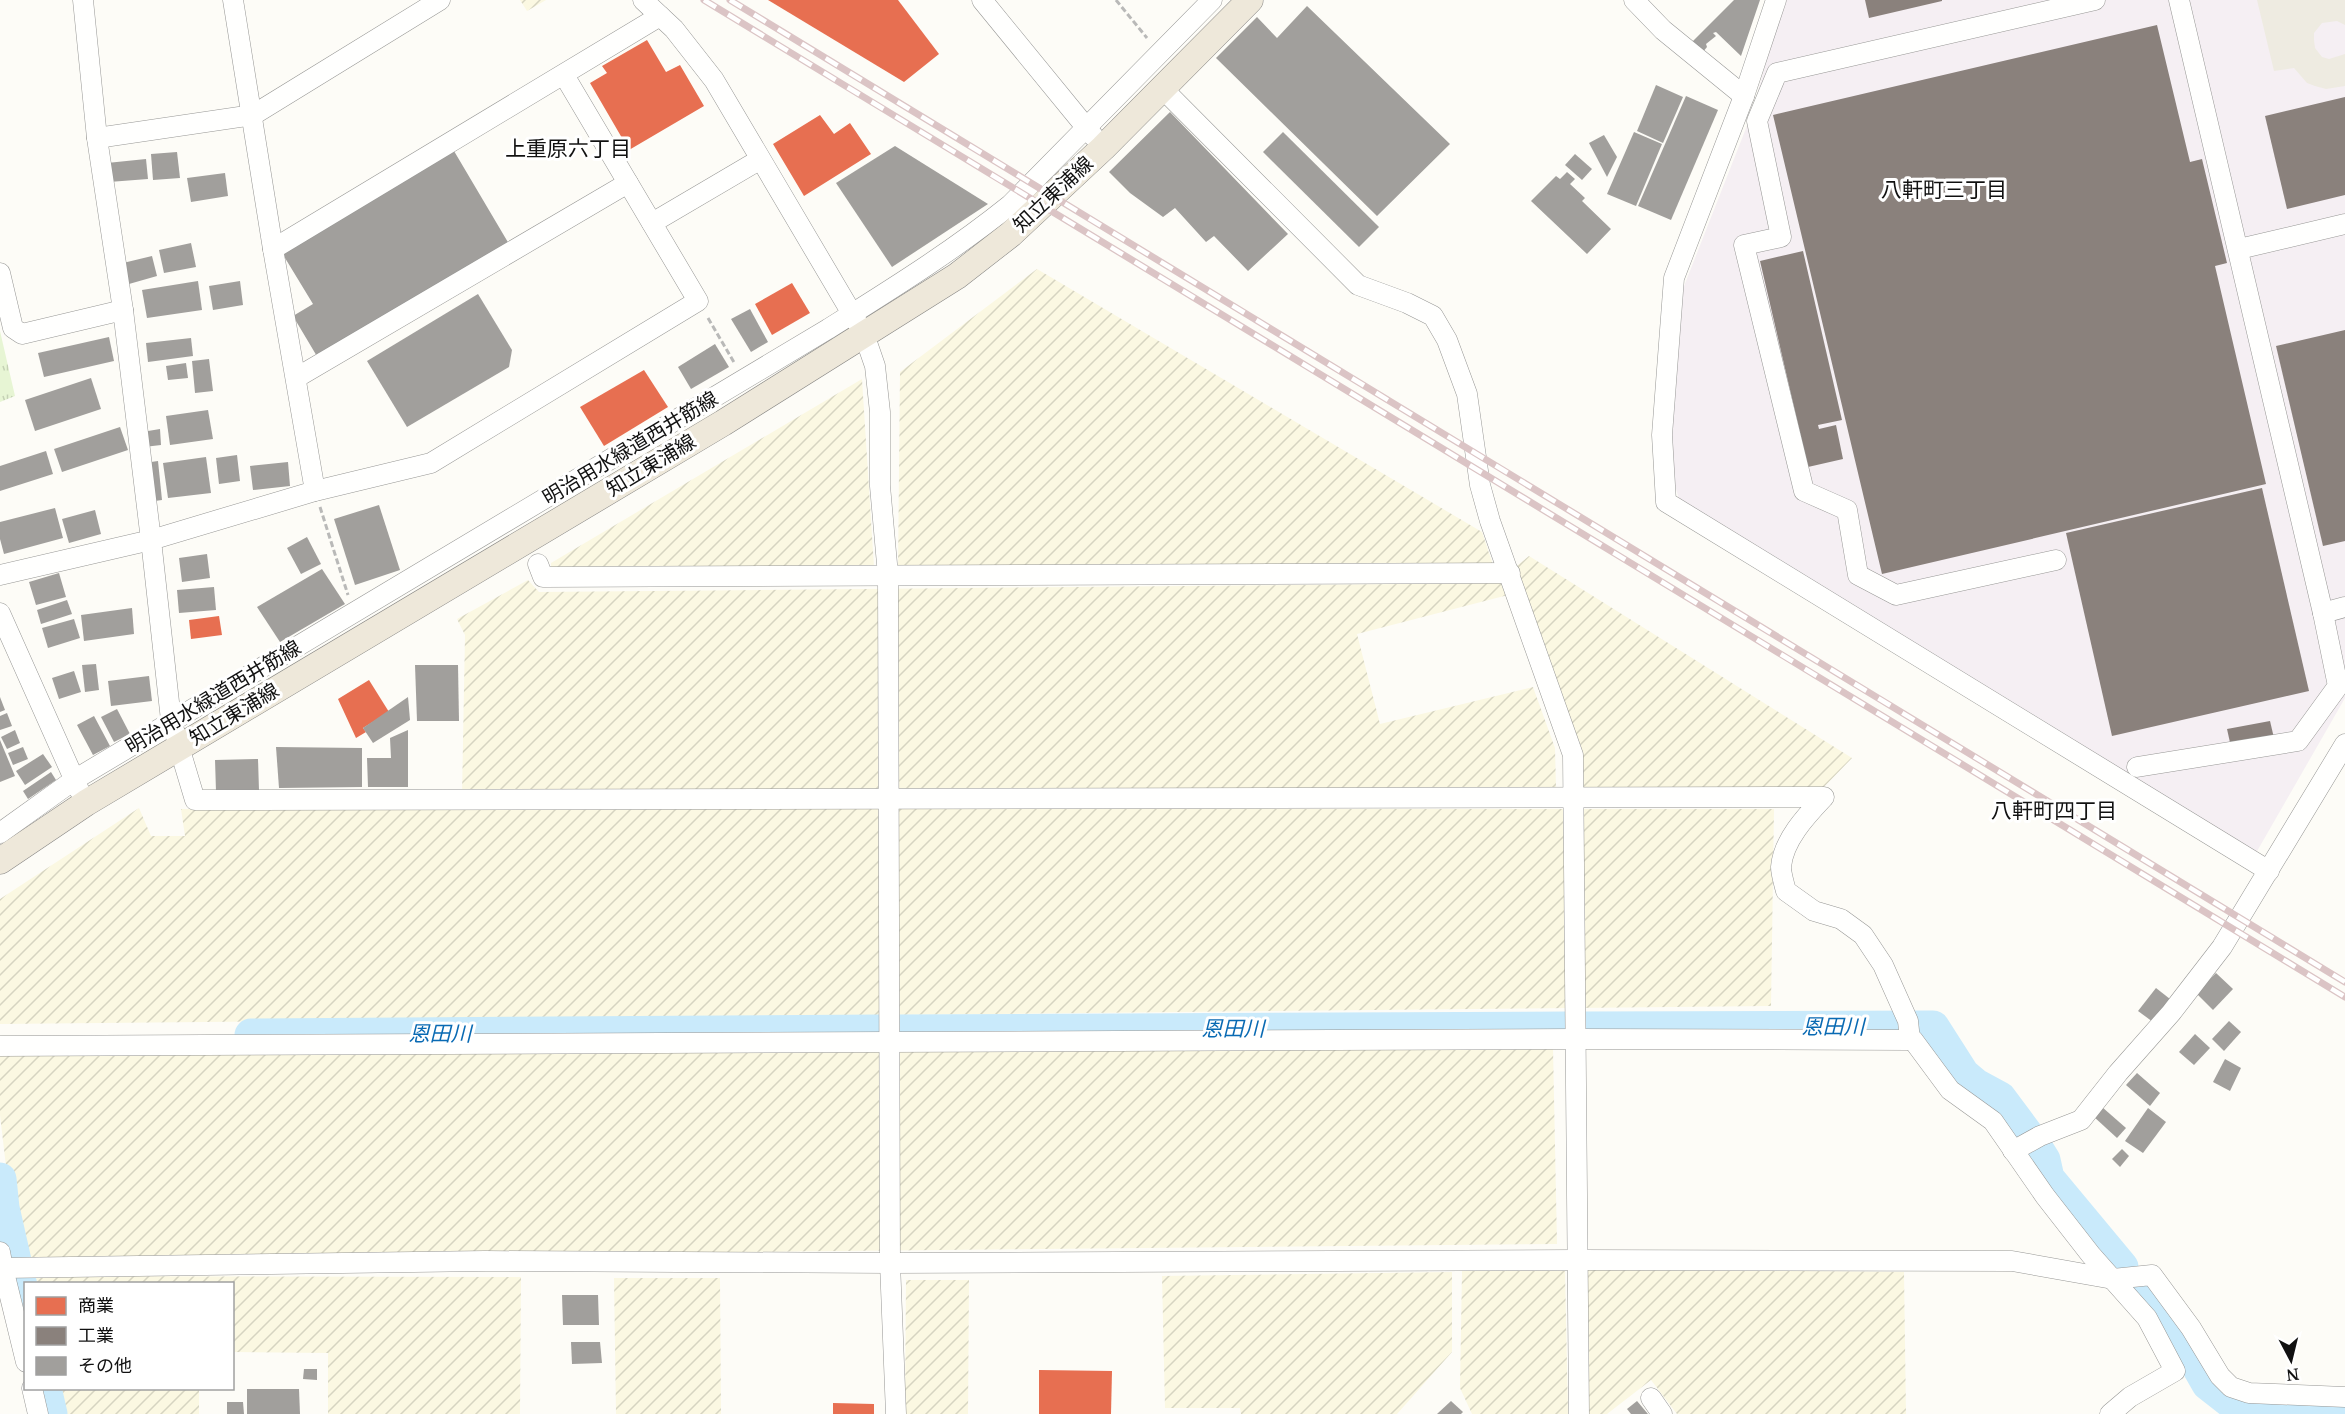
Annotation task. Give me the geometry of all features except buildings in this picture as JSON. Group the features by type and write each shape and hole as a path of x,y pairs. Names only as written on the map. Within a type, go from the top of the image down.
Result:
{"main road":[{"name":"知立東浦線","path":"0,861 86,803 179,746 713,429 858,324 957,276 1011,234 1103,148 1250,0"}],"street":[{"path":"83,0 97,138 123,310 171,720 195,800 1824,796 1804,819 1786,848 1781,867 1786,891 1814,911 1841,919 1863,935 1883,965 1913,1040 1950,1090 1993,1121 2078,1238 2147,1318 2175,1371 2130,1397 2110,1414"},
{"path":"233,0 315,491"},
{"path":"97,138 252,115 440,0"},
{"path":"643,0 674,29 714,80 759,160 858,324 875,366 880,412 880,486 888,575 890,1263 896,1414"},
{"path":"982,0 1103,148"},
{"name":"明治用水緑道西井筋線","path":"0,833 74,780 171,720 744,380 858,324 1010,205 1212,0"},
{"path":"1634,0 1663,30 1744,96"},
{"path":"1776,0 1744,96 1674,278 1662,435 1666,502 2269,871"},
{"path":"2056,560 1896,595 1858,575 1847,510 1804,490 1744,244 1781,237 1757,121 1777,72 2095,0"},
{"path":"2137,767 2298,741 2338,686 2180,0"},
{"path":"273,249 660,16"},
{"path":"0,575 151,540 315,491 431,463 698,301 564,75"},
{"path":"1162,88 1358,285 1407,303 1433,316 1447,340 1467,394 1480,485 1490,521 1573,755 1579,1414"},
{"path":"652,223 759,160"},
{"path":"296,378 628,183"},
{"path":"2238,249 2345,224"},
{"path":"0,273 13,328 22,334 123,310"},
{"path":"538,564 543,577 1510,573"},
{"path":"2322,613 2345,607"},
{"path":"0,613 86,803"},
{"path":"2013,1151 2040,1136 2081,1120 2118,1072 2171,1013 2222,947 2345,744"},
{"path":"0,1046 1575,1039 1909,1032"},
{"path":"24,1354 1,1260 890,1263 2012,1261 2113,1279 2152,1275 2191,1328 2220,1376 2231,1387 2249,1394 2345,1397"},
{"path":"32,1390 38,1414"}],"path":[{"path":"1116,0 1159,53"},
{"path":"698,301 744,380"},
{"path":"315,491 354,613"}],"shaded area":[{"path":"520,0 546,0 527,11"},
{"path":"1783,0 2345,0 2345,698 2256,853 1679,499 1670,468 1677,304 1752,113"},
{"path":"2257,0 2345,0 2345,25 2337,21 2322,23 2314,33 2314,40 2315,48 2322,57 2329,59 2345,54 2345,86 2326,89 2315,86 2307,83 2294,68 2274,71"},
{"path":"1037,269 1482,532 1493,565 898,572 900,372"},
{"path":"862,379 874,567 551,571 551,563"},
{"path":"1529,556 1852,758 1820,791 1583,788 1581,746 1513,569"},
{"path":"528,580 539,592 1507,583 1508,595 1357,634 1380,724 1533,687 1555,748 1556,787 462,796 465,635 457,619"},
{"path":"139,808 151,836 185,836 181,809 1774,809 1771,1006 0,1024 0,899"},
{"path":"1553,1048 1557,1244 21,1259 11,1209 0,1115 0,1051"},
{"path":"1586,1269 1904,1272 1906,1414 1677,1414 1651,1380 1607,1414 1587,1414"},
{"path":"1462,1271 1565,1271 1568,1414 1472,1414 1460,1388"},
{"path":"1452,1272 1452,1352 1397,1414 1241,1414 1240,1408 1165,1408 1162,1276"},
{"path":"23,1276 521,1277 520,1414 328,1414 328,1353 234,1352 234,1282 24,1282"},
{"path":"614,1278 720,1278 721,1414 616,1414"},
{"path":"906,1280 969,1280 968,1414 905,1414"},
{"path":"49,1390 199,1390 199,1414 55,1414"}],"green space":[{"path":"0,331 15,396 0,402"}],"waterway":[{"name":"恩田川","path":"1584,1028 1933,1027 1963,1074 1976,1085 2000,1098 2029,1137"},
{"name":"恩田川","path":"898,1031 1568,1028"},
{"name":"恩田川","path":"251,1035 880,1031"},
{"name":"恩田川","path":"2034,1144 2044,1160 2048,1178 2122,1267"},
{"name":"恩田川","path":"0,1179 3,1208 15,1261"},
{"name":"恩田川","path":"18,1274 24,1298"},
{"name":"恩田川","path":"2140,1285 2168,1314 2208,1384 2231,1402 2246,1407 2345,1410"},
{"name":"恩田川","path":"45,1390 51,1414"}],"railway":[{"path":"704,0 2345,997"},
{"path":"730,0 2345,982"}],"district":[{"name":"上重原六丁目","path":"568,149"},
{"name":"八軒町三丁目","path":"1944,190"},
{"name":"八軒町四丁目","path":"2054,811"}]}
